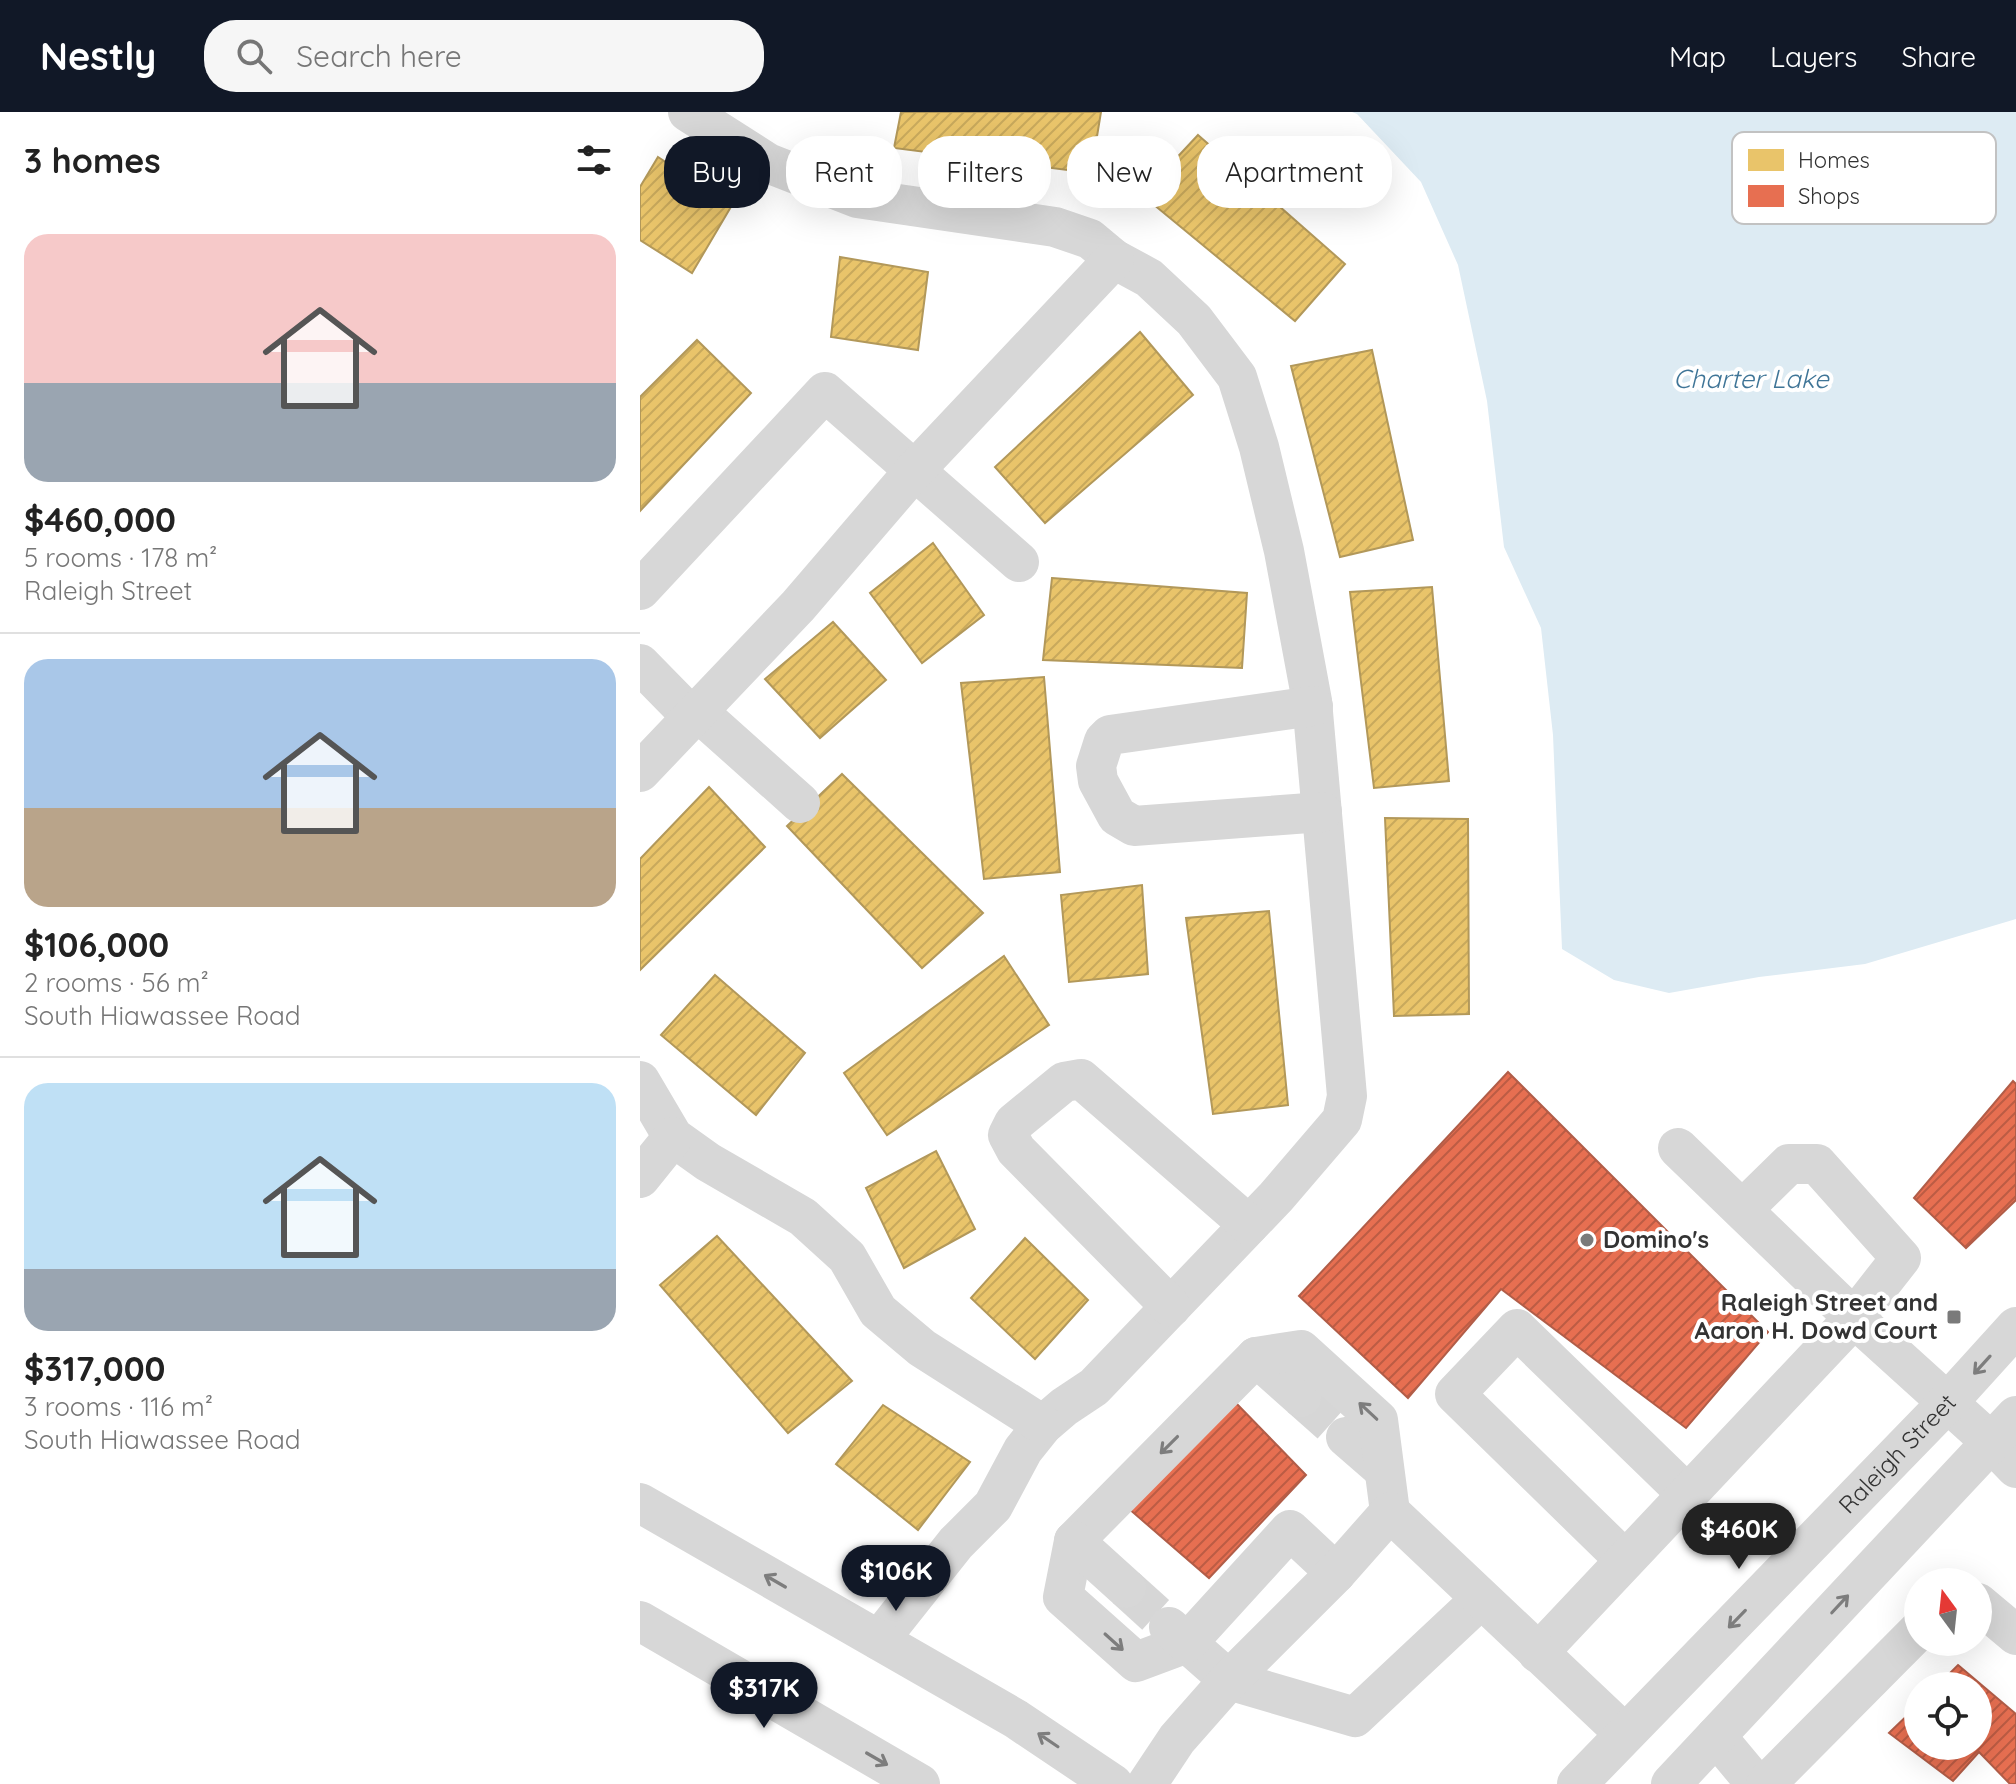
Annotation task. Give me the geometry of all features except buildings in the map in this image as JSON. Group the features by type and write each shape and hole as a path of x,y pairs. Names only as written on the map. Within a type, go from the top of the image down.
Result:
{"street":[{"path":"688,112 768,163 857,198 1055,227 1090,239 1114,259 1149,278 1194,320 1237,377 1259,447 1284,551 1313,706 1347,1096 1342,1120 1249,1225 1094,1387 1043,1425 1023,1450 993,1506 956,1543 879,1640"},
{"path":"640,772 798,606 914,471 1114,259"},
{"path":"640,590 825,392 1019,562"},
{"path":"640,664 800,803"},
{"path":"1313,706 1110,735 1104,741 1096,766 1098,781 1117,816 1134,826 1322,812"},
{"path":"1171,1307 1016,1150 1008,1135 1014,1123 1064,1082 1081,1079 1249,1225"},
{"path":"640,1081 673,1137 708,1162 803,1217 847,1257 878,1311 922,1348 1043,1425"},
{"path":"640,1178 673,1137"},
{"path":"1671,1784 2008,1442 1948,1402 1854,1318 1678,1148"},
{"path":"1538,1653 1854,1318 1901,1258 1817,1164 1789,1164 1742,1210"},
{"name":"Raleigh Street","path":"1577,1784 1948,1402 2016,1327"},
{"path":"1625,1560 1455,1394 1517,1329 1687,1494"},
{"path":"1336,1573 1290,1530 1178,1635 1136,1662 1063,1597 1074,1541 1256,1357 1301,1350 1378,1420 1390,1512 1625,1734"},
{"path":"1256,1357 1301,1397"},
{"path":"1346,1437 1384,1470"},
{"path":"640,1503 1016,1719 1113,1784"},
{"path":"1147,1784 1177,1739 1229,1680 1336,1573 1390,1512"},
{"path":"1074,1541 1126,1588"},
{"path":"1178,1635 1229,1680 1355,1717 1481,1599"},
{"path":"1992,1615 2016,1635"},
{"path":"640,1621 920,1784"},
{"path":"1766,1784 1904,1645"},
{"path":"1716,1736 1756,1784"}],"water":[{"name":"Charter Lake","path":"1352,112 2016,112 2016,919 1865,964 1759,977 1669,993 1614,980 1562,949 1553,735 1541,628 1504,547 1487,401 1458,265 1421,182 1392,151 1392,136 1378,136"}],"tunnel":[{"path":"1301,1397 1346,1437"},
{"path":"1126,1588 1168,1626"}],"place":[{"name":"Domino's","path":"1587,1240"},
{"name":"Raleigh Street and Aaron H. Dowd Court","path":"1954,1317"}]}
